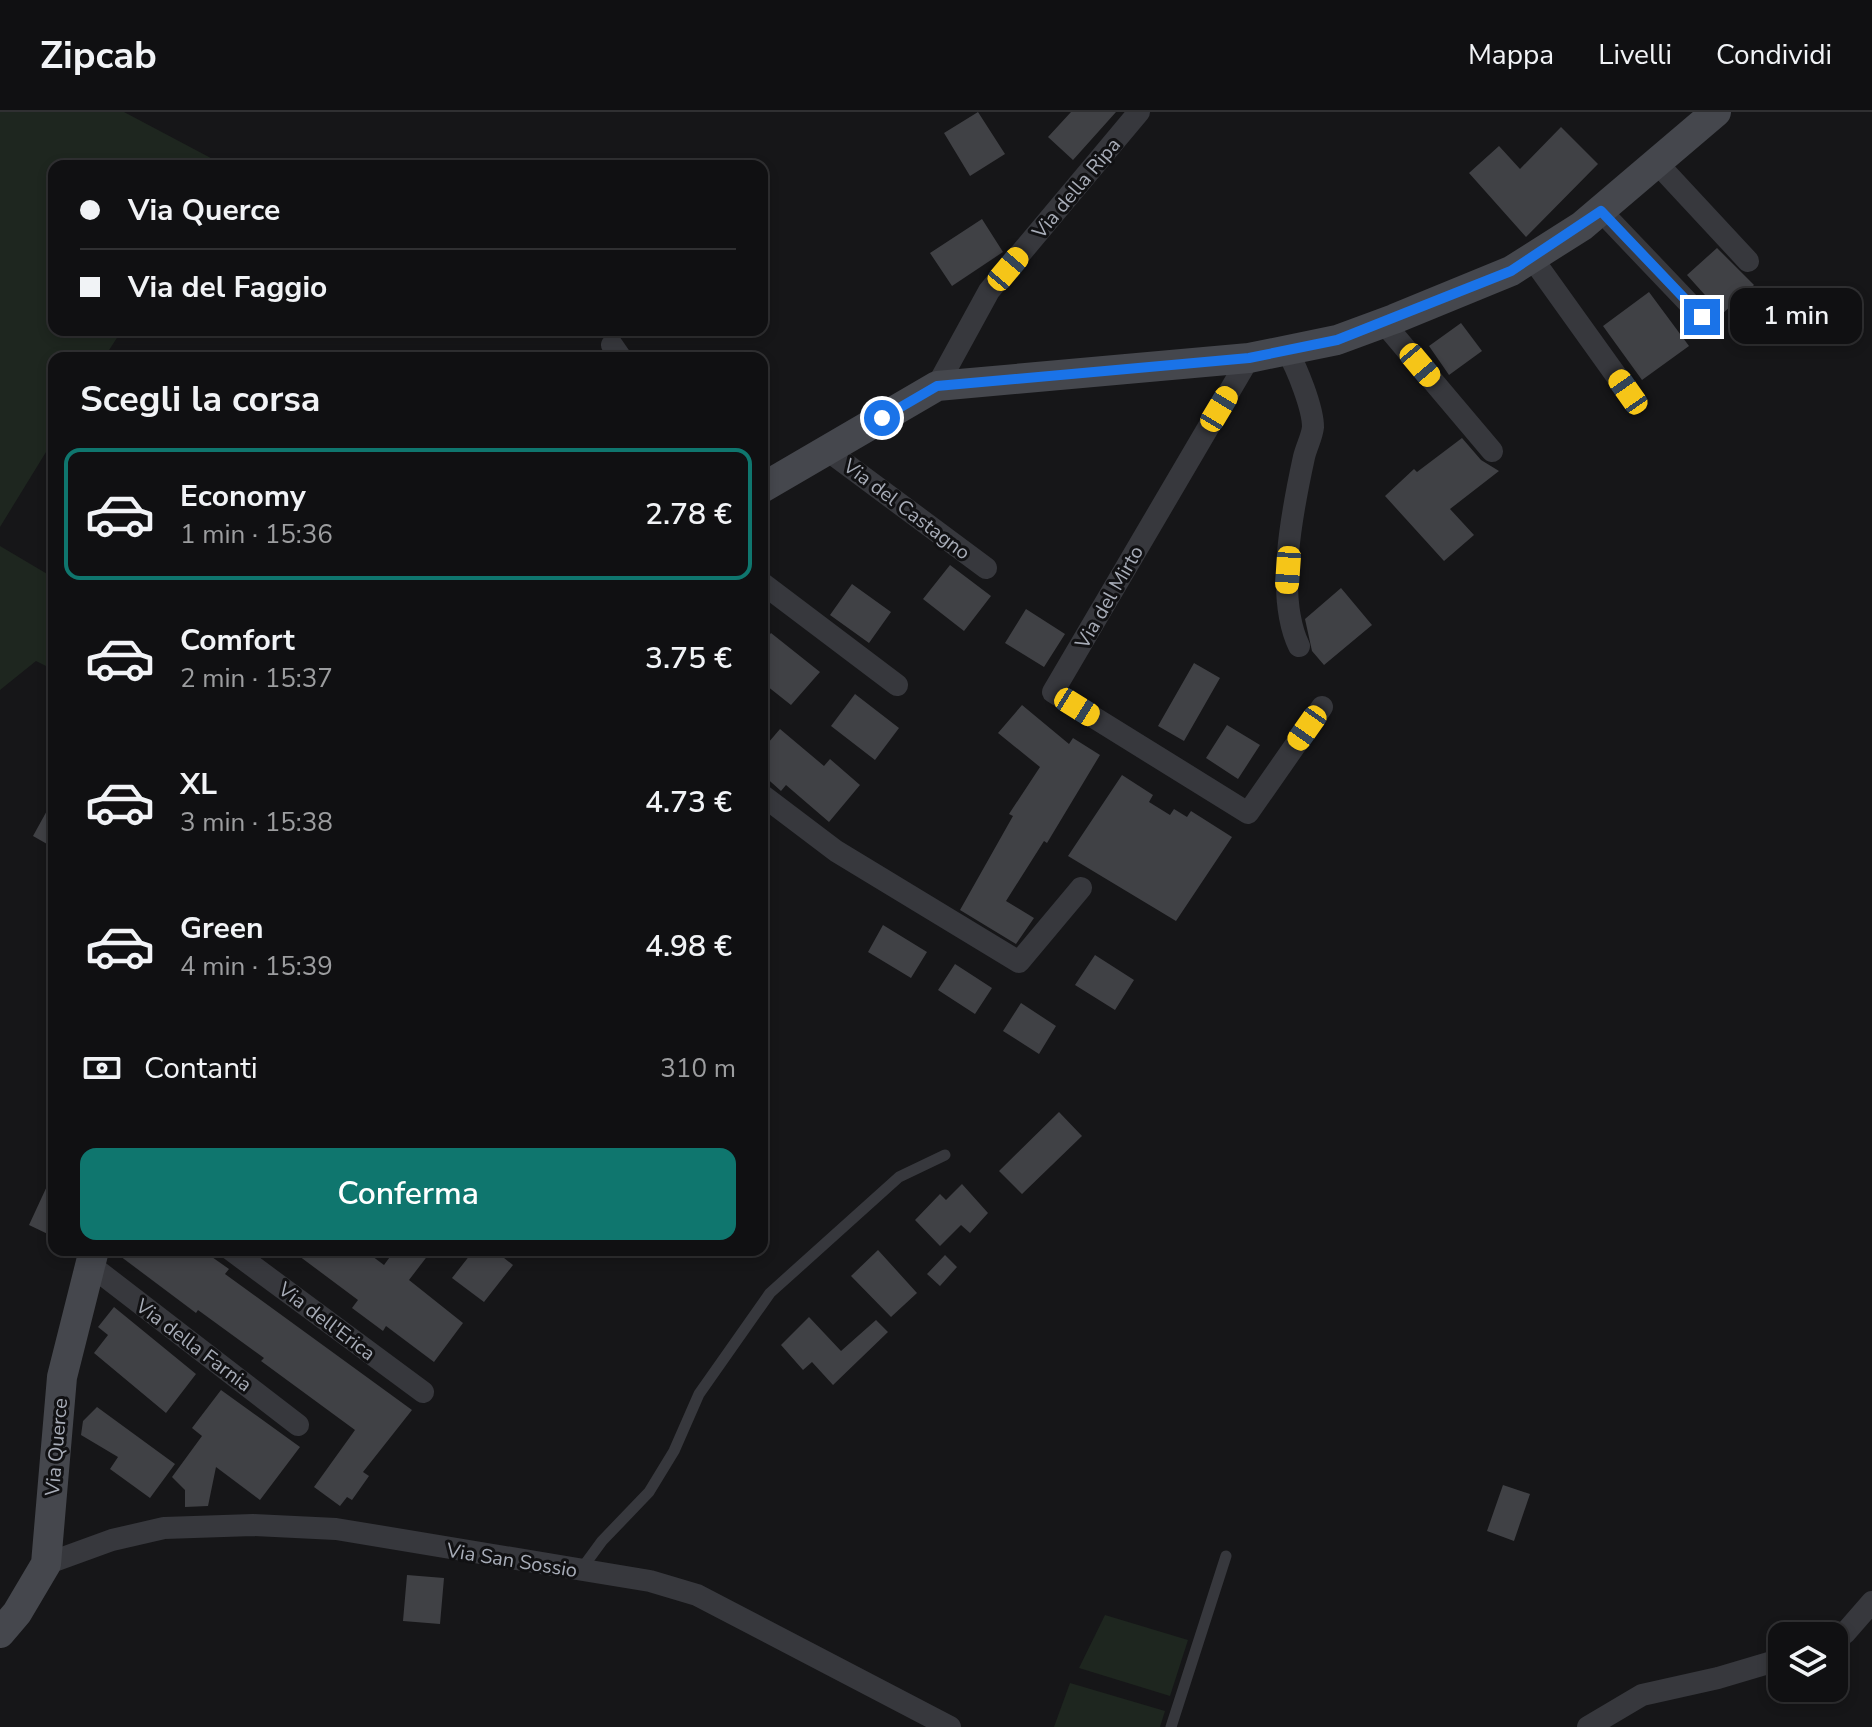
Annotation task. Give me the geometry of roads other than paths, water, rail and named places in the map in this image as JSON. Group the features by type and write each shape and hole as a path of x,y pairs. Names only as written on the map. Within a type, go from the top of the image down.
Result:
{"street":[{"name":"Via della Ripa","path":"937,386 989,291 1139,112"},
{"path":"768,484 937,386 1249,358 1337,340 1389,321 1511,271 1532,258 1601,211 1716,112"},
{"path":"1656,162 1748,261"},
{"path":"1601,211 1702,317"},
{"path":"1532,258 1628,392"},
{"path":"1389,321 1479,416"},
{"path":"1389,321 1492,451"},
{"path":"1287,351 1296,366 1313,427 1304,457 1287,589 1289,625 1299,646"},
{"name":"Via del Mirto","path":"1249,358 1053,692 1248,813 1322,707"},
{"name":"Via del Castagno","path":"827,450 986,568"},
{"path":"768,588 897,685"},
{"path":"768,800 836,851 1019,962 1081,888"},
{"name":"Via dell'Erica","path":"239,1256 423,1392"},
{"name":"Via della Farnia","path":"92,1257 298,1425"},
{"name":"Via Querce","path":"0,1633 17,1613 46,1564 62,1377 92,1257"},
{"name":"Via San Sossio","path":"46,1564 112,1540 164,1528 253,1525 336,1529 650,1581 697,1595 950,1727"},
{"path":"1848,1630 1872,1602"},
{"path":"1588,1727 1642,1695 1768,1663"}],"lane":[{"path":"580,1571 602,1541 649,1492 674,1451 699,1394 770,1293 899,1177 945,1155"},
{"path":"1171,1727 1226,1556"}]}
